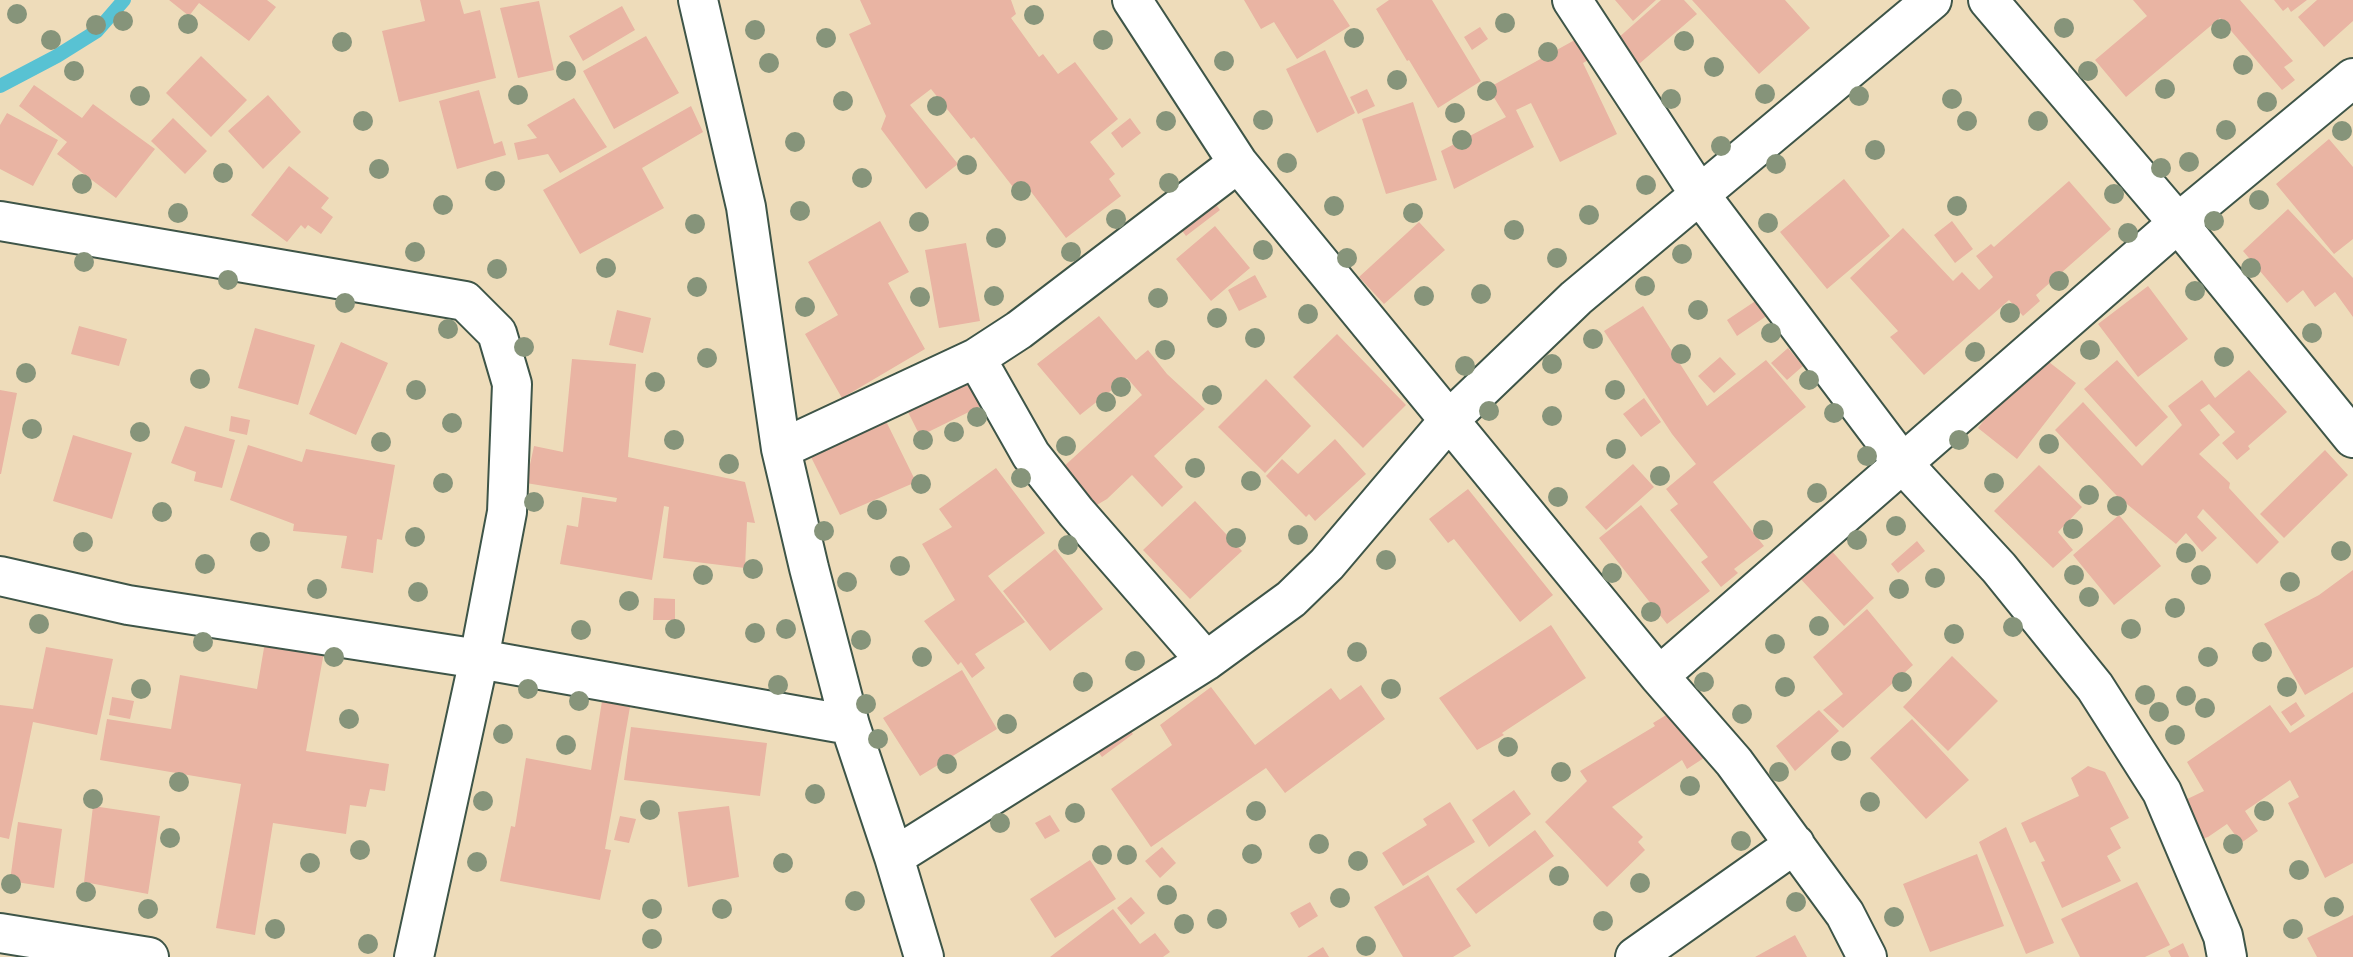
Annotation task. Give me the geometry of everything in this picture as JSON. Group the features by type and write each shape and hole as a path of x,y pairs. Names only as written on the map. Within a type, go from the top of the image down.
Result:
{"street":[{"path":"698,0 746,207 781,449 808,568 850,725 924,957"},
{"path":"1132,0 1238,163 1659,676 1734,762 1845,914 1867,957"},
{"path":"1572,0 1700,195 1903,464 1999,568 2095,687 2162,792 2223,936 2227,957"},
{"path":"894,857 1206,661 1291,598 1327,564 1450,419 1576,298 1932,0"},
{"path":"1989,0 2178,223 2353,438"},
{"path":"1659,676 2178,223 2353,78"},
{"path":"781,449 976,358 1018,330 1238,163"},
{"path":"0,221 465,301 497,333 512,384 507,512 479,659 414,957"},
{"path":"976,358 1031,455 1076,512 1206,661"},
{"path":"0,576 128,604 479,659 850,725"},
{"path":"1635,957 1795,844"},
{"path":"0,933 149,957"}],"building":[{"path":"169,0 267,0 276,7 249,41 199,3 189,16"},
{"path":"420,0 460,0 464,14 480,10 496,78 399,102 382,31 425,21"},
{"path":"860,0 1011,0 1016,14 1011,18 1039,57 1043,54 1058,74 1075,62 1118,119 1090,142 1115,174 1109,179 1121,196 1066,238 1029,189 1020,196 974,137 971,139 931,89 910,105 958,164 926,189 881,129 886,116 849,34 871,24"},
{"path":"1244,0 1333,0 1350,26 1297,59 1274,22 1261,29"},
{"path":"1389,0 1432,0 1481,81 1438,108 1376,9"},
{"path":"1615,0 1656,0 1633,21"},
{"path":"1661,0 1684,0 1697,14 1639,64 1617,39"},
{"path":"1692,0 1785,0 1810,28 1759,74"},
{"path":"2133,0 2240,0 2293,61 2284,67 2295,80 2282,90 2220,18 2126,97 2095,60 2147,16"},
{"path":"2274,0 2307,0 2291,12 2288,7 2283,11"},
{"path":"2317,0 2353,0 2353,21 2324,47 2298,17"},
{"path":"539,1 554,70 518,78 500,8"},
{"path":"622,6 635,30 583,61 569,36"},
{"path":"1480,27 1488,39 1472,50 1464,37"},
{"path":"646,36 679,93 614,129 583,71"},
{"path":"1582,36 1594,57 1583,63 1617,134 1560,162 1531,103 1516,110 1534,147 1454,189 1441,151 1506,117 1488,88"},
{"path":"1325,50 1355,113 1317,133 1286,69"},
{"path":"201,56 247,100 211,137 166,93"},
{"path":"34,85 82,118 93,104 155,149 116,198 57,154 67,142 19,106"},
{"path":"1367,89 1375,106 1358,114 1350,97"},
{"path":"479,90 494,144 502,141 506,155 457,169 439,101"},
{"path":"268,95 301,132 263,169 228,131"},
{"path":"574,98 607,147 560,173 548,154 518,160 514,143 537,138 527,125"},
{"path":"1413,102 1437,180 1386,194 1362,119"},
{"path":"691,106 703,132 642,168 664,208 580,254 543,190"},
{"path":"7,113 58,140 33,186 0,169 0,125"},
{"path":"173,118 207,151 185,174 151,141"},
{"path":"1130,118 1141,133 1122,148 1111,133"},
{"path":"2329,139 2353,167 2353,239 2334,254 2276,184"},
{"path":"289,166 329,198 321,208 333,217 321,234 308,225 305,229 301,225 287,242 251,215"},
{"path":"1844,179 1890,236 1827,289 1780,232"},
{"path":"2069,181 2111,229 2036,295 2040,301 2023,316 2009,300 1924,375 1890,337 1898,331 1850,278 1903,228 1953,281 1962,272 1979,290 1993,277 1976,256 1991,244 1994,247"},
{"path":"1209,195 1220,210 1186,236 1175,221"},
{"path":"2288,209 2353,278 2353,317 2335,292 2315,307 2303,290 2287,303 2243,251"},
{"path":"880,221 909,272 888,283 925,349 842,398 805,334 838,315 808,262"},
{"path":"1952,221 1973,249 1955,263 1934,235"},
{"path":"1419,222 1445,250 1384,304 1359,277"},
{"path":"1215,226 1250,268 1211,301 1176,259"},
{"path":"966,243 980,321 939,328 925,250"},
{"path":"1255,275 1267,297 1239,311 1228,290"},
{"path":"2148,286 2188,339 2138,377 2098,324"},
{"path":"1757,300 1768,315 1737,336 1727,320"},
{"path":"1643,306 1707,406 1766,360 1806,407 1713,482 1764,546 1734,569 1738,573 1721,587 1701,562 1708,557 1670,510 1678,504 1666,489 1696,464 1672,434 1604,331"},
{"path":"617,310 651,318 643,353 609,345"},
{"path":"1099,316 1136,360 1148,350 1167,374 1205,409 1154,456 1183,487 1162,507 1132,475 1107,499 1095,506 1061,469 1142,395 1127,378 1080,415 1037,364"},
{"path":"79,326 127,339 119,366 71,354"},
{"path":"255,328 315,345 298,405 238,388"},
{"path":"1337,334 1406,405 1363,448 1293,377"},
{"path":"341,342 388,363 356,435 309,414"},
{"path":"1788,348 1803,366 1787,380 1771,363"},
{"path":"2036,352 2076,383 2017,459 1978,428"},
{"path":"1720,357 1736,374 1714,393 1698,376"},
{"path":"572,359 636,364 628,457 745,482 755,523 747,522 745,568 663,558 669,507 664,506 652,580 560,564 567,525 578,527 582,497 616,502 617,498 526,483 534,446 563,452"},
{"path":"2117,360 2168,417 2136,447 2084,389"},
{"path":"2249,370 2287,412 2248,446 2250,449 2237,460 2222,443 2235,432 2209,404 2200,410 2220,435 2199,454 2230,483 2229,488 2279,542 2257,564 2203,509 2197,517 2217,538 2202,552 2186,533 2176,544 2117,496 2055,430 2083,402 2142,466 2182,425 2168,406 2202,380 2215,398"},
{"path":"965,379 981,406 920,436 906,408"},
{"path":"1266,379 1311,426 1265,473 1218,427"},
{"path":"0,390 17,393 1,474 0,474"},
{"path":"1644,398 1661,422 1641,437 1623,414"},
{"path":"883,415 916,482 840,515 808,451"},
{"path":"231,416 250,420 247,435 229,431"},
{"path":"185,426 235,440 222,488 194,481 196,472 171,463"},
{"path":"73,435 132,453 112,519 53,501"},
{"path":"1335,439 1366,474 1315,521 1309,514 1306,517 1266,476 1282,459 1298,474"},
{"path":"248,445 302,462 306,449 395,465 382,540 377,539 373,573 341,568 347,536 293,531 294,524 230,500"},
{"path":"2325,450 2348,475 2284,538 2260,514"},
{"path":"1633,464 1654,487 1606,530 1585,507"},
{"path":"2039,465 2082,507 2058,532 2073,550 2053,568 1994,511"},
{"path":"996,468 1045,533 988,576 1025,622 975,654 985,668 972,678 961,662 958,665 924,621 955,600 922,544 952,527 939,509"},
{"path":"1468,489 1553,595 1520,622 1454,539 1448,543 1429,519"},
{"path":"1195,501 1242,551 1190,599 1143,550"},
{"path":"1641,505 1710,591 1667,624 1599,538"},
{"path":"2119,515 2161,566 2114,605 2073,555"},
{"path":"1917,541 1925,551 1898,573 1891,564"},
{"path":"1829,548 1874,598 1844,626 1798,576"},
{"path":"1055,549 1103,609 1050,651 1003,591"},
{"path":"2353,570 2353,667 2305,695 2264,624 2319,595"},
{"path":"654,598 675,599 675,620 653,620"},
{"path":"1867,609 1913,665 1843,728 1823,710 1843,694 1813,657"},
{"path":"1551,625 1586,678 1502,733 1504,735 1477,750 1439,698"},
{"path":"265,642 324,652 306,751 389,764 385,791 370,789 366,807 350,805 346,834 273,823 255,935 216,928 241,784 100,760 107,719 171,729 180,675 257,689"},
{"path":"46,647 113,659 97,735 33,722 9,839 0,837 0,705 33,709"},
{"path":"1952,656 1998,701 1948,751 1903,707"},
{"path":"962,670 997,729 920,776 883,718"},
{"path":"1361,685 1385,719 1285,793 1266,768 1151,847 1111,789 1172,745 1160,725 1211,687 1255,745 1331,688 1340,700"},
{"path":"2353,692 2353,863 2325,878 2288,803 2299,797 2290,780 2245,811 2258,831 2241,843 2227,824 2208,837 2198,840 2181,802 2204,791 2187,762 2270,705 2290,733"},
{"path":"112,697 134,701 130,719 109,715"},
{"path":"602,701 630,707 605,849 611,850 600,900 500,881 511,826 515,827 526,758 591,770"},
{"path":"2296,702 2305,716 2291,726 2281,712"},
{"path":"1676,709 1707,756 1687,769 1682,760 1612,807 1643,837 1638,842 1645,850 1607,887 1545,822 1587,781 1580,771 1655,726 1653,723"},
{"path":"1819,710 1839,731 1795,771 1776,746"},
{"path":"1912,719 1969,780 1926,819 1870,758"},
{"path":"1124,722 1133,734 1102,757 1093,745"},
{"path":"631,727 767,743 760,796 624,780"},
{"path":"2088,766 2105,772 2129,818 2110,828 2121,848 2107,856 2121,881 2062,908 2041,862 2045,861 2035,841 2030,843 2021,823 2079,796 2071,778"},
{"path":"1514,790 1531,814 1489,847 1472,820"},
{"path":"1450,802 1475,842 1403,886 1382,853 1427,825 1423,819"},
{"path":"93,806 160,816 148,894 84,882"},
{"path":"729,806 739,877 688,887 678,812"},
{"path":"1050,815 1060,831 1045,839 1035,823"},
{"path":"620,816 636,819 629,843 614,840"},
{"path":"18,822 62,829 54,888 10,881"},
{"path":"2006,827 2054,943 2026,954 1979,842"},
{"path":"1535,830 1554,856 1476,914 1456,889"},
{"path":"1162,847 1176,863 1160,878 1145,861"},
{"path":"1977,854 2004,926 1930,952 1903,884"},
{"path":"1090,860 1116,899 1055,938 1030,899"},
{"path":"1428,875 1471,946 1453,957 1403,957 1374,907"},
{"path":"2137,882 2170,945 2145,957 2080,957 2061,919"},
{"path":"1131,897 1145,913 1131,925 1117,908"},
{"path":"1310,902 1318,916 1299,928 1290,913"},
{"path":"1113,909 1140,944 1155,933 1170,952 1163,957 1050,957"},
{"path":"2353,915 2353,957 2317,957 2307,938"},
{"path":"1795,935 1807,957 1755,957"},
{"path":"2183,943 2189,957 2171,957 2168,951"},
{"path":"1323,947 1329,957 1307,957"}],"waterway":[{"path":"0,86 97,31 124,0"}]}
